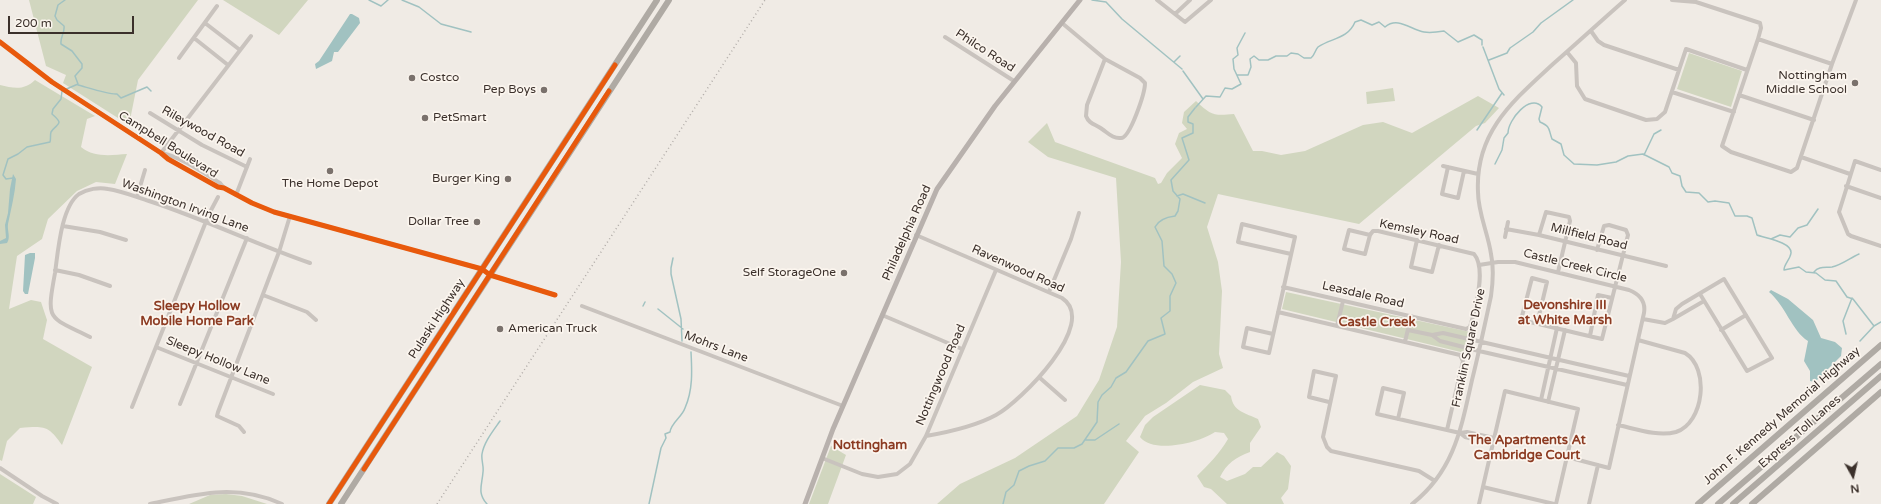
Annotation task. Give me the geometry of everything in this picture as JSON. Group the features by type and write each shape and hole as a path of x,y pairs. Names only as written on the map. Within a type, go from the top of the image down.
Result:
{"highway":[{"name":"Pulaski Highway","path":"329,504 657,0"},
{"name":"Pulaski Highway","path":"341,504 669,0"},
{"name":"John F. Kennedy Memorial Highway","path":"1698,504 1881,345"},
{"name":"Express Toll Lanes","path":"1718,504 1881,364"},
{"name":"Express Toll Lanes","path":"1733,504 1881,376"},
{"path":"1752,504 1881,392"},
{"path":"356,464 364,469"}],"main road":[{"name":"Philadelphia Road","path":"805,504 843,406 929,205 949,169 1014,81 1062,24 1080,0"}],"street":[{"path":"1157,0 1186,22 1211,0"},
{"path":"1175,14 1190,0"},
{"name":"Franklin Square Drive","path":"1412,504 1435,481 1449,461 1460,433 1491,296 1492,262 1478,203 1478,174 1486,141 1501,115 1517,96 1625,0"},
{"path":"1672,0 1696,2 1758,22 1761,28 1758,39 1722,146 1725,150 1791,172 1797,168 1832,64 1856,0"},
{"path":"179,58 217,6"},
{"path":"205,23 240,50"},
{"path":"1062,24 1105,59 1140,78 1145,83 1131,127 1126,136 1121,138 1112,136 1092,124 1086,116 1087,105 1105,59"},
{"path":"1591,31 1604,45 1679,70"},
{"path":"162,153 251,36"},
{"name":"Philco Road","path":"945,37 1014,81"},
{"path":"194,38 228,65"},
{"path":"1758,39 1832,64"},
{"name":"Campbell Boulevard","path":"0,42 52,82 162,153 168,159 218,187 224,188 265,209 482,268"},
{"path":"1567,52 1576,63 1577,86 1584,98 1589,102 1650,120 1659,117 1665,112 1686,49 1747,70"},
{"path":"1672,92 1734,112"},
{"path":"1740,95 1814,120"},
{"name":"Rileywood Road","path":"150,113 178,131 247,167"},
{"path":"1801,157 1850,174"},
{"name":"Rileywood Road","path":"236,195 250,159"},
{"path":"1881,170 1855,161 1839,212 1848,234 1881,246"},
{"path":"1443,166 1478,174"},
{"path":"1448,167 1442,194 1458,198 1464,171"},
{"path":"136,197 145,170"},
{"path":"1846,186 1881,198"},
{"name":"Washington Irving Lane","path":"90,338 58,322 50,313 50,298 67,209 75,198 85,191 96,188 109,189 136,197 206,222 310,263"},
{"path":"132,407 206,222 218,197"},
{"path":"1539,235 1545,213 1549,211 1569,217 1570,220 1558,272"},
{"path":"1049,292 1069,245 1079,213"},
{"path":"244,432 239,426 217,416 279,252 290,216"},
{"path":"1505,237 1508,222"},
{"path":"1273,334 1247,328 1243,347 1269,353 1295,237 1242,224 1238,242 1291,254"},
{"path":"64,226 100,232 126,240"},
{"path":"1537,324 1547,282 1532,278 1521,320 1537,324 1557,328 1602,339 1628,233 1625,229 1604,226 1597,250"},
{"name":"Millfield Road","path":"1506,229 1539,235 1666,266"},
{"name":"Kemsley Road","path":"1370,235 1349,230 1344,249 1365,254 1370,235 1374,231 1378,231 1474,254 1478,258 1479,265"},
{"name":"Ravenwood Road","path":"916,235 1066,300 1071,307 1073,317 1062,346 1040,378 1017,400 997,415 960,428 926,436"},
{"path":"180,404 246,238"},
{"path":"1417,240 1411,267 1432,272 1439,245"},
{"name":"Castle Creek Circle","path":"1479,265 1492,262 1515,262 1615,286 1629,290 1641,298 1645,307 1609,468 1598,465"},
{"name":"Leasdale Road","path":"1283,287 1466,329 1470,327 1479,284 1479,265"},
{"path":"482,268 490,275 555,295"},
{"path":"55,270 79,274 110,286"},
{"name":"Nottingwood Road","path":"822,458 872,476 892,475 902,471 910,464 926,436 996,270"},
{"path":"1673,319 1676,308 1724,279 1772,358 1747,371 1700,294"},
{"path":"263,295 307,312 316,320"},
{"path":"1590,336 1598,295 1612,298"},
{"path":"1337,326 1343,301"},
{"path":"1642,319 1665,323 1704,301"},
{"name":"Mohrs Lane","path":"582,306 843,406"},
{"path":"1278,312 1460,355 1462,358 1447,430"},
{"path":"882,314 962,349"},
{"path":"1721,330 1746,315"},
{"path":"1404,342 1411,316"},
{"path":"1541,400 1557,328"},
{"path":"1408,330 1432,335 1440,340 1479,351 1627,385"},
{"path":"1548,402 1565,330"},
{"path":"1432,335 1443,333 1629,376"},
{"path":"1618,425 1656,433 1676,432 1690,422 1696,409 1702,383 1700,373 1691,356 1638,340"},
{"name":"Sleepy Hollow Lane","path":"156,347 273,394"},
{"path":"1329,402 1308,397 1314,371 1336,376 1329,402 1323,437 1327,447 1331,451 1419,471 1435,481"},
{"path":"1040,378 1065,400"},
{"path":"1398,419 1404,393 1383,388 1377,414 1398,419 1460,433 1467,432 1494,438"},
{"path":"1479,504 1505,391 1578,409 1555,504 1483,487"},
{"path":"1460,433 1465,437 1493,444"},
{"path":"1567,457 1598,465 1589,504"},
{"path":"0,468 42,496 57,504"},
{"path":"150,504 223,491 250,494 282,504"}],"green space":[{"path":"29,0 198,0 138,80 129,125 63,83 66,75 46,66"},
{"path":"223,0 308,0 279,35"},
{"path":"1689,53 1742,71 1731,107 1677,89"},
{"path":"35,80 95,116 87,119 81,147 97,154 127,154 115,184 96,182 77,191 48,219 42,239 17,256 9,309 31,300 41,302 47,320 43,339 92,367 62,445 49,430 45,428 20,428 7,441 2,461 0,460 0,85 18,88 27,86"},
{"path":"1393,88 1395,101 1367,104 1366,92"},
{"path":"1478,96 1499,108 1485,123 1476,126 1359,224 1218,194 1207,227 1218,262 1222,291 1219,354 1223,368 1193,382 1166,403 1145,416 1126,441 1139,452 1104,504 937,504 960,484 1015,458 1077,416 1099,380 1117,327 1121,262 1116,178 1048,157 1028,142 1047,123 1055,142 1155,178 1158,184 1161,183 1167,173 1182,158 1175,144 1179,133 1187,129 1182,123 1184,112 1196,101 1213,114 1234,114 1253,151 1262,151 1281,155 1305,151 1363,125 1383,122 1412,133"},
{"path":"1286,292 1475,333 1469,354 1282,309"},
{"path":"1200,385 1225,390 1231,396 1234,406 1237,409 1258,419 1261,427 1250,443 1250,452 1240,456 1232,462 1225,468 1220,477 1227,481 1245,474 1253,467 1261,467 1277,452 1284,456 1291,466 1288,489 1281,498 1284,504 1227,504 1211,489 1204,487 1197,476 1210,463 1228,439 1224,433 1215,432 1188,443 1165,446 1146,442 1140,437 1145,425 1153,417"},
{"path":"831,446 846,455 828,504 809,504"},
{"path":"0,474 36,497 33,504 0,504"},
{"path":"226,494 242,496 267,504 189,504 210,495"}],"water":[{"path":"350,14 359,18 360,23 338,52 334,52 332,61 316,69 315,64 319,61"},
{"path":"13,174 16,179 8,224 9,238 7,243 0,244 0,241 6,238 5,225"},
{"path":"35,253 35,258 28,294 25,294 23,291 25,255"},
{"path":"1771,290 1788,299 1813,320 1821,338 1835,342 1842,348 1841,356 1815,382 1810,381 1810,371 1804,361 1808,341 1797,331 1775,297 1769,292"}],"waterway":[{"path":"13,178 6,179 3,175 8,159 27,147 50,142 51,132 59,124 58,120 52,114 53,109 61,99 62,91 78,84 75,76 82,68 82,64 72,51 61,44 64,26 55,16 58,5 65,0"},
{"path":"369,0 381,6 388,0"},
{"path":"402,0 419,7 441,24 471,32"},
{"path":"1092,0 1106,2 1122,19 1182,69"},
{"path":"1489,60 1507,53 1510,48 1533,32 1541,23 1573,0"},
{"path":"1237,75 1248,75 1251,67 1250,59 1254,56 1259,60 1268,60 1276,56 1287,56 1291,53 1298,54 1304,58 1311,58 1318,47 1344,35 1352,28 1355,22 1361,20 1372,25 1379,22 1385,27 1390,24 1400,23 1424,32 1444,31 1458,42 1474,35 1482,40 1482,45"},
{"path":"1196,107 1206,96 1220,97 1225,88 1232,89 1241,84 1234,69 1233,59 1238,55 1237,48 1245,33"},
{"path":"1483,47 1499,89 1504,95"},
{"path":"1174,62 1180,56"},
{"path":"1183,71 1203,99"},
{"path":"78,85 117,94 121,98 147,87 151,91"},
{"path":"1477,130 1502,93"},
{"path":"1495,164 1502,150 1504,138 1508,133 1512,121 1516,115 1526,106 1532,103 1537,104 1542,107 1539,119 1540,122 1548,127 1552,139 1561,144 1564,155 1574,164 1597,165 1616,162 1628,156 1643,154 1669,167 1672,173 1680,176 1682,186 1686,192 1699,193 1708,202 1715,201 1729,203 1735,216 1747,216 1752,218 1757,235 1783,243 1787,246 1791,253 1784,270 1799,267 1806,272 1816,273 1825,280 1836,281 1847,297 1853,299 1874,326"},
{"path":"1003,504 1006,492 1014,485 1019,471 1045,461 1058,448 1074,448 1082,444 1097,422 1098,402 1102,395 1111,387 1116,378 1126,372 1148,341 1165,334 1161,318 1170,311 1170,296 1176,283 1172,274 1164,266 1162,241 1155,227 1164,219 1175,216 1178,211 1180,199 1173,191 1171,180 1189,160 1182,138 1193,133 1193,124 1188,122 1188,117 1195,108"},
{"path":"1644,155 1654,134 1661,130"},
{"path":"1177,196 1183,194 1205,203"},
{"path":"1771,239 1780,235 1790,237 1798,228 1807,225 1818,209"},
{"path":"1814,272 1820,268 1839,265 1859,254"},
{"path":"673,258 671,274 681,319 682,341"},
{"path":"1846,334 1843,321 1852,298"},
{"path":"643,306 645,302"},
{"path":"658,309 683,329"},
{"path":"1860,341 1874,326 1881,322"},
{"path":"649,504 661,448 666,438 665,434 670,432 672,426 684,411 688,401 692,366 691,352"},
{"path":"487,504 481,492 483,470 482,454 487,441 500,421"},
{"path":"1085,440 1095,440 1119,424"}],"railway":[{"path":"437,504 765,0"}],"cycle path":[{"path":"0,42 52,82 168,159 218,187 224,188 252,203 274,212 482,269 490,275 555,295"},
{"path":"329,504 615,65"},
{"path":"364,469 609,91"}],"place":[{"name":"Costco","path":"412,78"},
{"name":"Nottingham Middle School","path":"1855,83"},
{"name":"Pep Boys","path":"544,90"},
{"name":"PetSmart","path":"425,118"},
{"name":"The Home Depot","path":"330,171"},
{"name":"Burger King","path":"508,179"},
{"name":"Dollar Tree","path":"477,222"},
{"name":"Self StorageOne","path":"844,273"},
{"name":"American Truck","path":"500,329"}],"district":[{"name":"Sleepy Hollow Mobile Home Park","path":"197,314"},
{"name":"Devonshire III at White Marsh","path":"1565,314"},
{"name":"Castle Creek","path":"1377,323"},
{"name":"Nottingham","path":"870,446"},
{"name":"The Apartments At Cambridge Court","path":"1527,448"}]}
